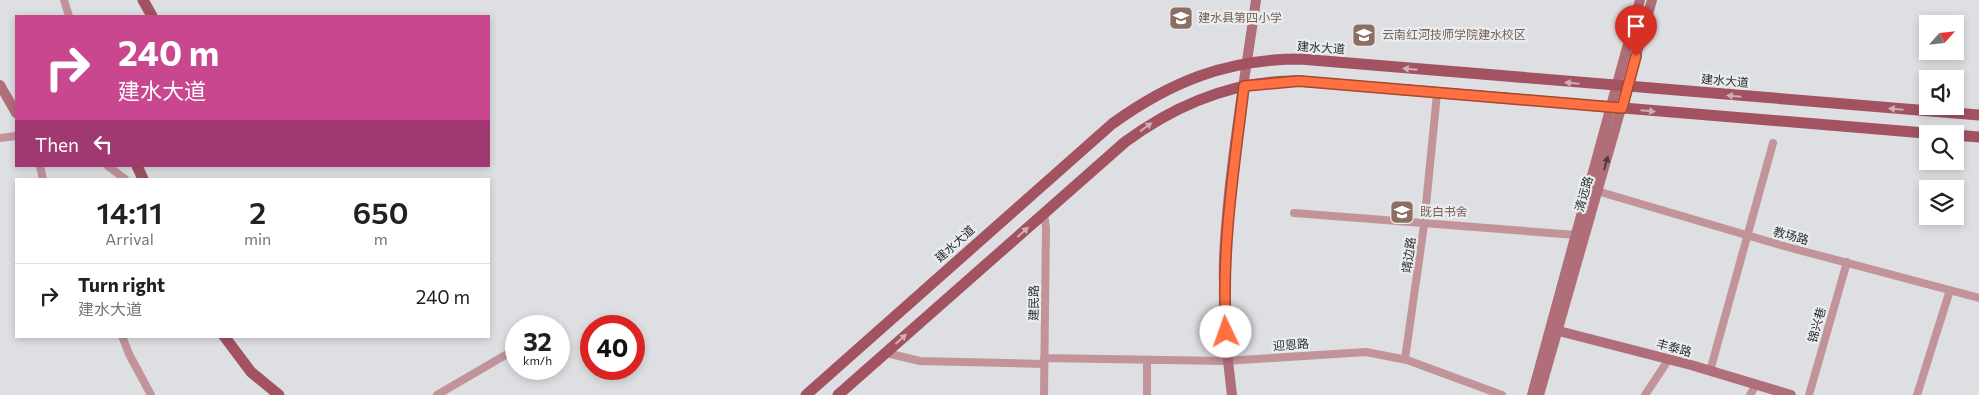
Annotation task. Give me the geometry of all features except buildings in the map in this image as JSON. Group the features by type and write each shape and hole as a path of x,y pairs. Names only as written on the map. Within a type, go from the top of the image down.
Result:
{"main road":[{"path":"143,0 151,15"},
{"path":"1232,395 1224,305 1224,257 1228,206 1256,0"},
{"name":"清远路","path":"1622,87 1640,0"},
{"name":"清远路","path":"1539,395 1576,235 1622,87 1652,0"},
{"name":"建水大道","path":"806,395 1112,124 1140,104 1173,86 1217,70 1248,63 1300,59 1979,115"},
{"path":"838,395 1111,153 1152,122 1187,104 1244,86 1299,81 1437,94 1919,133"},
{"path":"0,85 15,111"},
{"name":"清远路","path":"1532,395 1598,191 1616,108"},
{"path":"1964,136 1979,137"},
{"name":"丰泰路","path":"1554,329 1669,359 1791,395"},
{"path":"226,338 251,372 279,395"}],"street":[{"path":"64,0 69,15"},
{"name":"靖边路","path":"1405,359 1424,225 1437,94"},
{"path":"0,138 15,136"},
{"path":"1710,371 1773,143"},
{"path":"109,167 124,178"},
{"name":"教场路","path":"1598,191 1749,235 1979,298"},
{"name":"建民路","path":"1044,212 1046,228 1044,395"},
{"path":"1294,213 1424,225 1576,235"},
{"name":"锦兴巷","path":"1809,395 1847,262"},
{"path":"1917,395 1950,290"},
{"path":"123,338 129,354 151,395"},
{"name":"迎恩路","path":"886,353 920,361 1228,361 1360,352 1405,359 1502,395"},
{"path":"437,395 505,355"},
{"path":"1645,395 1669,359"},
{"path":"1147,360 1147,395"},
{"path":"1750,395 1756,385"}],"place":[{"name":"建水县第四小学","path":"1181,18"},
{"name":"云南红河技师学院建水校区","path":"1364,35"},
{"name":"既白书舍","path":"1402,212"}],"route":[{"path":"1226,332 1224,257 1228,206 1244,86 1263,82 1299,81 1622,108 1636,56"}]}
